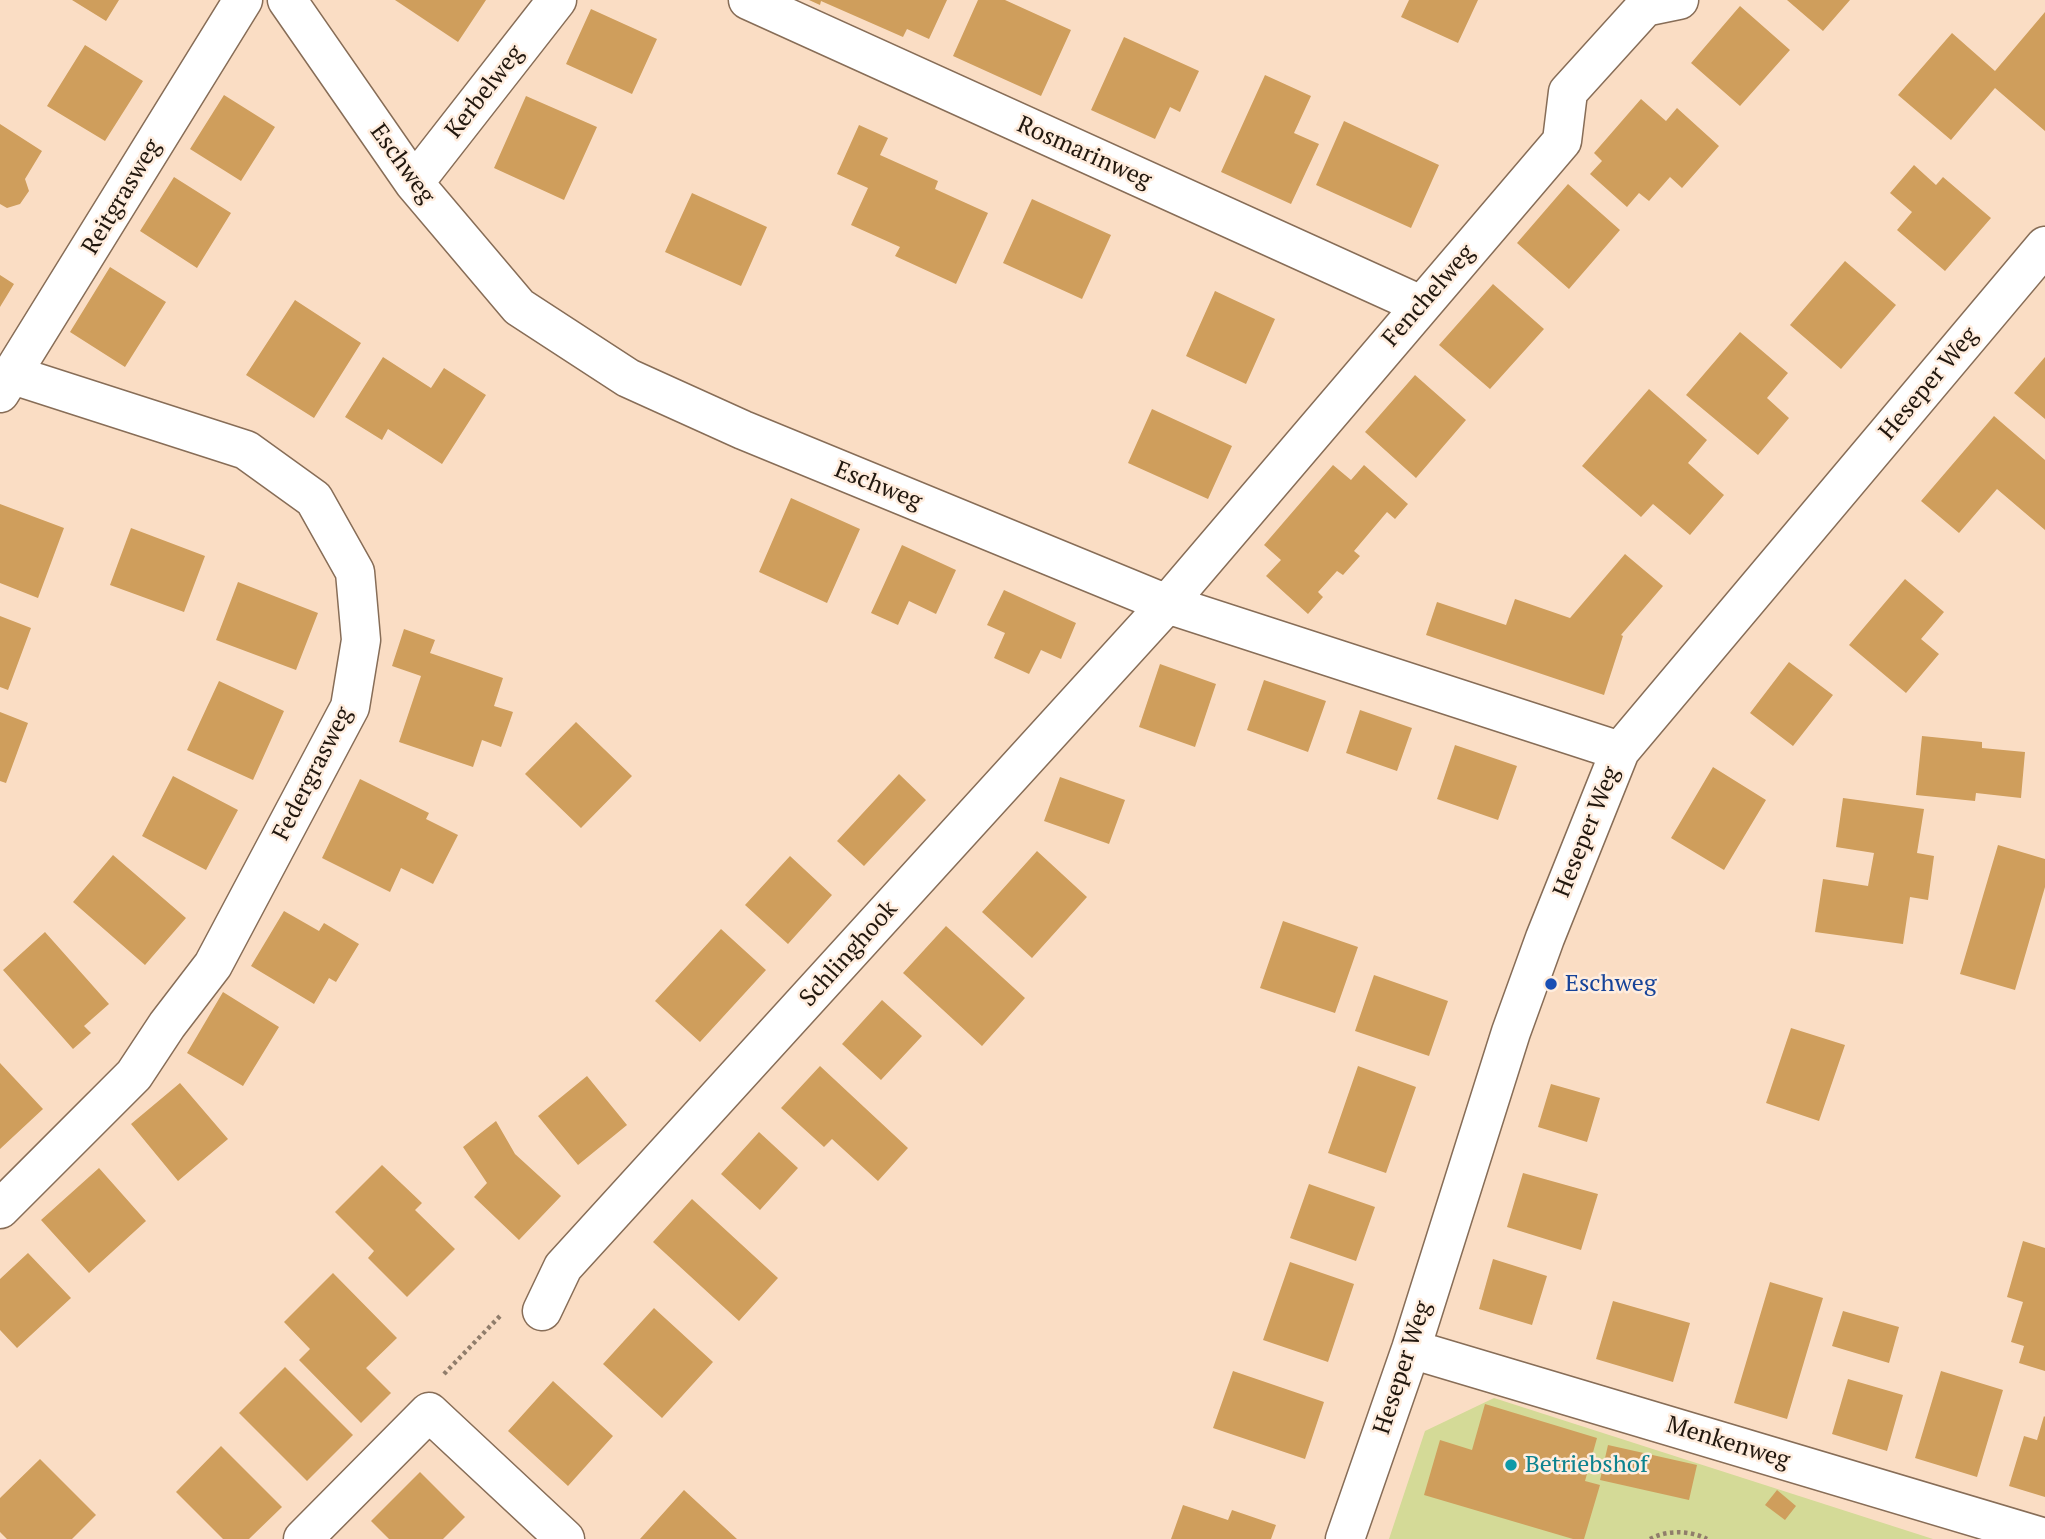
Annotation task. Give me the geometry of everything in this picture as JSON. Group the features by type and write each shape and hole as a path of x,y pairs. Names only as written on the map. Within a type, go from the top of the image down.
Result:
{"street":[{"name":"Reitgrasweg","path":"6,384 243,0"},
{"name":"Eschweg","path":"287,0 414,183 519,307 628,378 756,436 1167,604 1620,751"},
{"name":"Kerbelweg","path":"414,183 557,0"},
{"name":"Rosmarinweg","path":"748,0 1421,305"},
{"name":"Fenchelweg","path":"1167,604 1562,141 1568,92 1651,2"},
{"name":"Heseper Weg","path":"1345,1539 1411,1349 1515,1021 1545,938 1620,751 2045,246"},
{"name":"Federgrasweg","path":"0,1209 134,1075 167,1025 213,965 350,707 361,640 355,572 314,499 247,450 6,384"},
{"name":"Schlinghook","path":"542,1311 562,1267 1167,604"},
{"name":"Menkenweg","path":"1411,1349 2045,1538"},
{"path":"303,1539 429,1412 565,1539"}],"path":[{"path":"429,1412 433,1385 503,1313 542,1311"},
{"path":"1650,1539 1664,1534 1686,1532 1707,1539"}],"green space":[{"path":"1494,1398 1933,1539 1389,1539 1425,1431"}],"building":[{"path":"72,0 119,0 106,21"},
{"path":"395,0 486,0 458,42"},
{"path":"809,0 947,0 929,39 907,29 903,37 821,1 820,5"},
{"path":"978,0 1005,0 1071,30 1041,96 953,56"},
{"path":"1409,0 1478,0 1458,43 1401,17"},
{"path":"1787,0 1850,0 1823,31"},
{"path":"1740,6 1790,50 1740,106 1691,63"},
{"path":"591,9 657,39 632,94 566,64"},
{"path":"2045,12 2045,131 1995,88 1951,140 1898,95 1952,33 1995,71"},
{"path":"1124,37 1199,71 1180,112 1170,107 1155,139 1091,110"},
{"path":"85,45 143,81 105,141 47,106"},
{"path":"1265,75 1311,96 1294,133 1319,144 1291,204 1221,172"},
{"path":"224,95 275,127 241,181 190,149"},
{"path":"526,96 597,127 564,200 494,168"},
{"path":"1641,99 1666,121 1677,108 1719,146 1682,188 1670,177 1649,201 1639,193 1627,207 1590,174 1602,161 1594,153"},
{"path":"1344,121 1439,165 1411,228 1316,185"},
{"path":"0,124 42,151 25,179 29,191 20,204 7,208 0,204"},
{"path":"859,125 888,138 880,155 938,181 935,189 988,213 956,284 895,256 900,247 851,225 868,188 837,174"},
{"path":"1914,165 1936,185 1943,177 1991,218 1945,271 1897,230 1912,212 1890,193"},
{"path":"174,177 231,213 197,268 140,231"},
{"path":"1568,184 1620,230 1569,289 1517,243"},
{"path":"692,193 767,227 741,286 665,252"},
{"path":"1032,199 1111,235 1082,299 1003,263"},
{"path":"1845,261 1896,305 1841,369 1790,325"},
{"path":"110,267 166,302 125,367 70,332"},
{"path":"0,275 14,284 0,307"},
{"path":"1493,284 1544,329 1490,389 1439,345"},
{"path":"1215,291 1275,319 1246,384 1186,356"},
{"path":"295,300 361,343 314,418 246,375"},
{"path":"1740,332 1788,373 1767,398 1789,418 1758,455 1686,395"},
{"path":"383,357 431,388 444,368 486,395 442,464 388,429 382,440 345,417"},
{"path":"2045,357 2045,419 2014,393"},
{"path":"1415,375 1466,420 1416,478 1365,432"},
{"path":"1649,389 1707,440 1688,463 1724,495 1690,535 1653,504 1641,517 1582,466"},
{"path":"1152,409 1232,446 1208,499 1128,463"},
{"path":"1994,416 2045,460 2045,530 1997,489 1959,533 1921,501"},
{"path":"1333,465 1351,480 1364,465 1408,504 1395,519 1387,512 1354,551 1360,556 1343,575 1337,571 1318,592 1323,597 1308,614 1266,576 1281,560 1264,545"},
{"path":"791,498 860,529 827,603 759,572"},
{"path":"0,504 64,528 38,598 0,583"},
{"path":"131,528 205,556 184,612 110,585"},
{"path":"902,545 956,570 936,614 909,601 898,625 871,613"},
{"path":"1625,554 1663,586 1621,635 1623,636 1604,695 1426,635 1437,602 1506,625 1515,599 1570,618"},
{"path":"1905,579 1944,612 1921,639 1939,654 1906,693 1849,645"},
{"path":"238,582 318,613 296,670 216,640"},
{"path":"1004,590 1076,623 1061,659 1041,650 1029,674 994,658 1005,633 987,625"},
{"path":"0,616 31,628 8,690 0,687"},
{"path":"404,629 435,640 430,653 503,678 494,706 513,712 501,747 482,740 473,767 399,742 421,676 392,666"},
{"path":"1789,662 1833,695 1793,746 1750,713"},
{"path":"1160,664 1216,684 1195,747 1139,727"},
{"path":"1264,680 1326,701 1308,752 1247,730"},
{"path":"219,681 284,711 253,780 187,750"},
{"path":"1360,710 1412,728 1397,771 1346,753"},
{"path":"0,712 28,723 6,783 0,781"},
{"path":"576,722 632,776 581,828 525,774"},
{"path":"1922,736 1982,742 1982,748 2025,752 2021,798 1976,793 1975,801 1916,795"},
{"path":"1455,745 1517,766 1498,820 1437,799"},
{"path":"1713,767 1766,800 1724,870 1671,838"},
{"path":"899,774 926,800 864,866 837,841"},
{"path":"173,776 238,810 206,870 142,836"},
{"path":"1060,777 1125,800 1109,844 1044,821"},
{"path":"360,779 429,813 426,819 458,835 433,884 401,868 390,892 322,858"},
{"path":"1843,798 1924,809 1917,853 1934,856 1928,900 1910,897 1903,944 1815,932 1823,879 1868,886 1874,853 1836,847"},
{"path":"1998,845 2045,859 2045,887 2015,990 1960,974"},
{"path":"1037,851 1087,897 1032,958 982,912"},
{"path":"113,855 186,918 145,965 73,902"},
{"path":"790,856 832,895 788,944 745,905"},
{"path":"284,911 319,931 324,923 359,944 336,982 329,978 314,1004 251,966"},
{"path":"1283,921 1358,947 1335,1013 1260,988"},
{"path":"946,926 1025,998 982,1046 903,973"},
{"path":"721,929 766,970 700,1042 655,1001"},
{"path":"45,932 109,1004 84,1026 91,1033 73,1049 3,970"},
{"path":"1374,975 1448,1001 1429,1056 1355,1031"},
{"path":"223,992 279,1027 243,1086 187,1053"},
{"path":"882,1000 922,1036 881,1080 842,1044"},
{"path":"1791,1028 1845,1045 1819,1121 1766,1103"},
{"path":"0,1063 43,1109 0,1149"},
{"path":"820,1066 908,1148 878,1181 832,1139 824,1147 781,1108"},
{"path":"1358,1066 1416,1087 1386,1173 1328,1153"},
{"path":"587,1076 627,1125 578,1165 538,1116"},
{"path":"180,1083 228,1139 178,1181 131,1124"},
{"path":"1551,1084 1600,1098 1587,1142 1538,1127"},
{"path":"496,1121 515,1154 561,1196 519,1240 474,1197 487,1183 463,1147"},
{"path":"759,1132 798,1168 760,1210 721,1174"},
{"path":"382,1165 422,1203 415,1210 455,1249 407,1297 368,1258 374,1251 335,1212"},
{"path":"99,1168 146,1221 89,1273 41,1220"},
{"path":"1523,1173 1598,1194 1581,1250 1507,1227"},
{"path":"1309,1184 1375,1207 1356,1261 1290,1238"},
{"path":"692,1199 778,1278 739,1321 653,1242"},
{"path":"2023,1241 2045,1248 2045,1371 2019,1363 2024,1346 2011,1342 2023,1302 2007,1297"},
{"path":"28,1253 71,1298 17,1348 0,1330 0,1279"},
{"path":"1493,1259 1547,1276 1532,1325 1479,1309"},
{"path":"1290,1262 1354,1284 1328,1362 1263,1340"},
{"path":"333,1273 397,1338 366,1368 391,1393 361,1423 299,1360 310,1349 284,1322"},
{"path":"1770,1282 1823,1298 1787,1419 1734,1403"},
{"path":"1613,1301 1690,1323 1673,1382 1596,1359"},
{"path":"654,1308 713,1362 662,1418 603,1364"},
{"path":"1843,1311 1899,1327 1889,1363 1832,1346"},
{"path":"285,1367 353,1435 307,1481 239,1413"},
{"path":"1233,1371 1324,1402 1305,1459 1213,1428"},
{"path":"1941,1371 2003,1390 1977,1477 1915,1458"},
{"path":"1848,1379 1903,1395 1887,1451 1832,1434"},
{"path":"553,1381 613,1436 568,1486 508,1431"},
{"name":"Betriebshof","path":"1485,1404 1597,1438 1585,1481 1600,1485 1584,1539 1573,1539 1424,1495 1440,1440 1472,1450"},
{"path":"2044,1416 2045,1497 2009,1486 2024,1436 2037,1440"},
{"path":"1608,1445 1697,1465 1689,1500 1600,1480"},
{"path":"221,1446 282,1507 249,1539 223,1539 176,1492"},
{"path":"40,1459 96,1515 72,1539 7,1539 0,1532 0,1498"},
{"path":"420,1472 465,1517 443,1539 389,1539 371,1521"},
{"path":"684,1490 737,1539 640,1539"},
{"path":"1777,1490 1796,1506 1785,1520 1765,1505"},
{"path":"1183,1505 1228,1520 1232,1510 1276,1525 1271,1539 1171,1539"}],"place":[{"name":"Eschweg","path":"1551,984"},
{"name":"Betriebshof","path":"1511,1465"}]}
